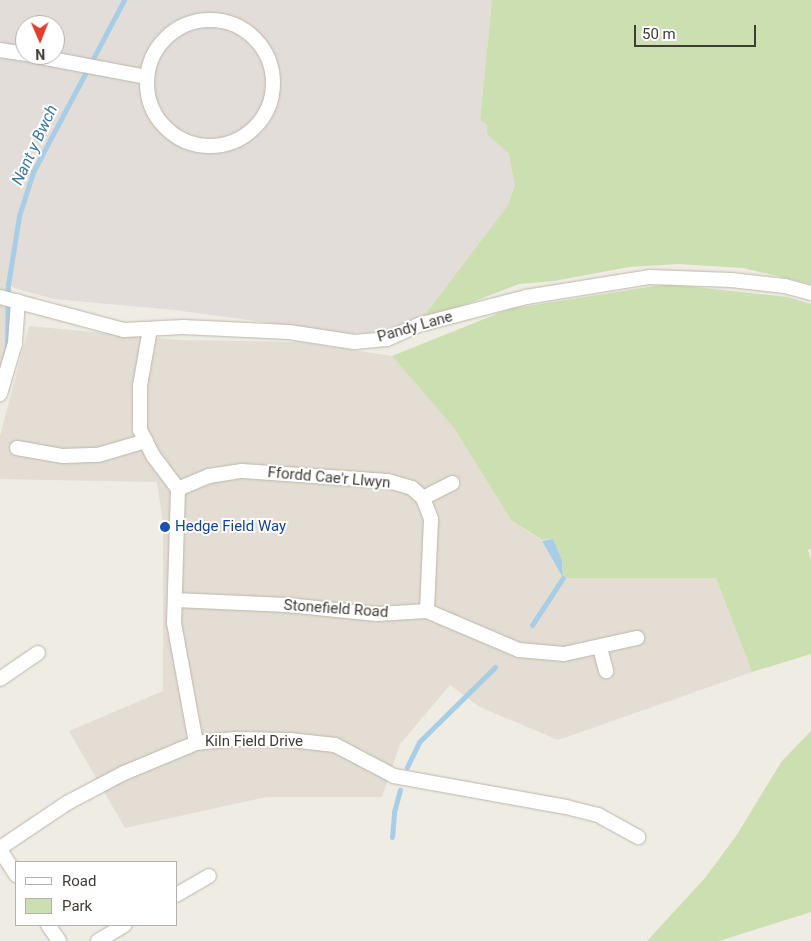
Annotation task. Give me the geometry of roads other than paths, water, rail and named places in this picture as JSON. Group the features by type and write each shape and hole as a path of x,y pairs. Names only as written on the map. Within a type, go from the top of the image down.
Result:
{"street":[{"path":"216,20 244,30 264,51 272,69 273,89 265,114 242,138 223,146 203,147 184,142 167,131 154,115 147,96 146,77 157,49 177,28 196,21 216,20"},
{"path":"0,50 15,52"},
{"path":"65,62 146,77"},
{"name":"Pandy Lane","path":"0,298 18,301 124,330 183,327 289,332 354,342 387,339 418,325 526,297 650,277 740,281 785,286 811,293"},
{"path":"0,394 15,343 18,301"},
{"path":"150,329 138,407 140,430 178,488 174,623 181,671 196,742"},
{"path":"17,448 63,456 98,455 146,441"},
{"name":"Ffordd Cae'r Llwyn","path":"178,488 209,476 242,471 388,481 412,488 423,498"},
{"path":"427,611 431,519 423,498 452,483"},
{"name":"Stonefield Road","path":"175,600 287,605 377,614 427,611 519,650 564,654 600,648 636,638"},
{"path":"600,648 606,671"},
{"path":"0,679 38,653"},
{"name":"Kiln Field Drive","path":"0,849 67,803 124,773 196,742 290,740 335,745 394,776 566,807 598,815 638,838"},
{"path":"0,849 15,873"},
{"path":"178,894 208,876"},
{"path":"49,926 59,941"},
{"path":"98,941 124,926"}],"water":[{"path":"553,539 562,560 563,578 542,541"}],"waterway":[{"name":"Nant y Bwch","path":"7,347 8,285 19,216 33,172 124,0"},
{"path":"532,625 563,578"},
{"path":"407,767 419,742 495,667"},
{"path":"392,837 394,812 400,790"}],"place":[{"name":"Hedge Field Way","path":"165,527"}]}
